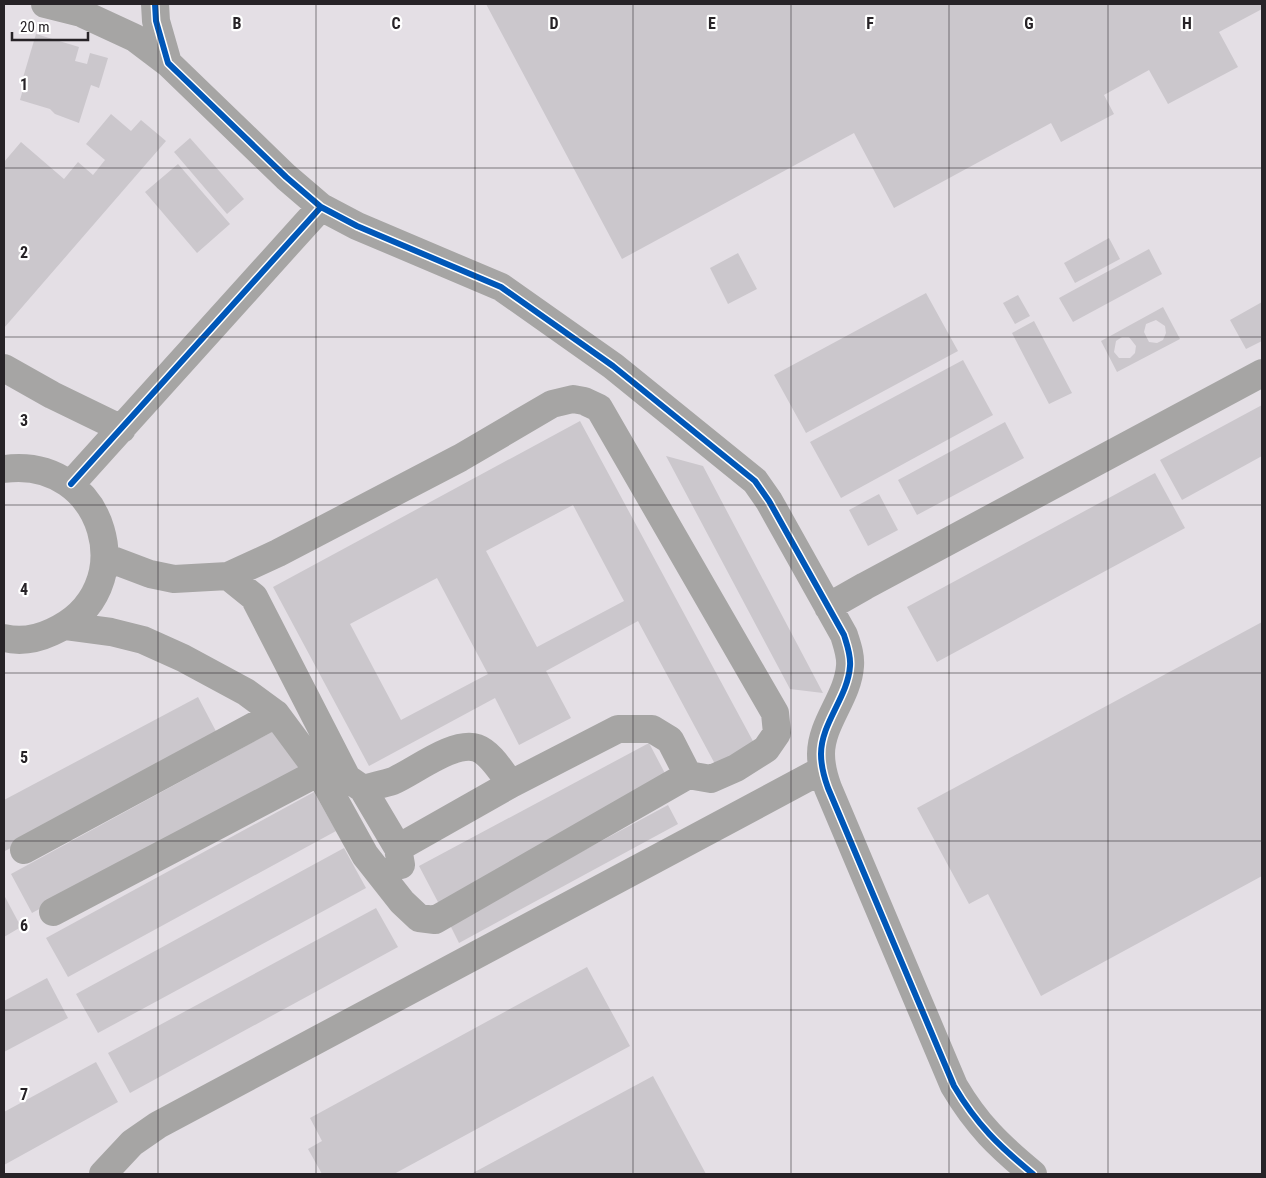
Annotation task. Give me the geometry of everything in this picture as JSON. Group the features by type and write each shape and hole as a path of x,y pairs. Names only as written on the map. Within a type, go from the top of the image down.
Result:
{"street":[{"path":"45,4 81,13 135,38 168,63 286,178 321,207 357,226 501,287 613,366 755,481 769,502 844,636 850,666 847,682 824,736 821,752 822,770 954,1086 968,1109 993,1140 1033,1174"},
{"path":"155,4 156,21 168,63"},
{"path":"72,484 321,207"},
{"path":"4,368 52,395 122,429"},
{"path":"828,607 1262,373"},
{"path":"66,626 111,632 143,640 183,658 246,692 276,714 319,772 365,855 419,918 435,920 688,775 711,779 736,768 766,749 777,733 775,713 599,408 584,400 573,399 552,404 460,458 278,553 228,576 174,579 150,574 105,557"},
{"path":"4,469 21,466 48,472 72,484 90,504 102,529 105,557 100,584 86,608 66,626 40,638 4,650"},
{"path":"228,576 254,597 347,778 363,789 398,848 401,866 388,883"},
{"path":"4,638 13,640 40,638"},
{"path":"24,850 276,714"},
{"path":"398,848 511,784 618,729 652,728 670,740 688,775"},
{"path":"363,789 393,780 416,767 467,746 479,748 511,784"},
{"path":"103,1174 132,1143 158,1125 822,770"},
{"path":"53,912 319,772"}],"building":[{"path":"486,4 1262,4 1262,9 1219,32 1238,67 1168,104 1149,70 1104,95 1114,114 1061,142 1051,123 894,208 854,133 622,259"},
{"path":"36,34 79,47 75,61 87,64 90,53 108,58 99,88 91,85 79,123 55,114 50,109 20,100 25,82 22,81"},
{"path":"111,114 131,131 141,120 166,141 4,328 4,162 21,142 64,179 78,162 93,175 105,160 86,144"},
{"path":"190,138 244,199 227,214 174,152"},
{"path":"178,164 230,224 197,253 145,192"},
{"path":"1109,238 1120,259 1075,283 1064,263"},
{"path":"1149,249 1162,274 1073,322 1059,298"},
{"path":"738,253 757,289 728,304 710,268"},
{"path":"926,293 958,351 806,433 774,375"},
{"path":"1018,295 1030,316 1015,324 1003,303"},
{"path":"1262,302 1262,341 1246,349 1230,320"},
{"path":"1163,307 1180,339 1117,372 1101,341","holes":["1156,320 1165,326 1166,333 1163,340 1157,343 1149,342 1144,332 1146,324","1122,337 1129,337 1136,346 1135,353 1130,358 1119,358 1114,352 1116,341"]},
{"path":"1034,321 1072,393 1049,404 1012,333"},
{"path":"963,360 993,415 841,498 810,442"},
{"path":"1262,405 1262,456 1182,500 1160,460"},
{"path":"580,421 754,743 715,764 638,621 546,671 571,718 519,745 495,698 369,766 273,587","holes":["573,505 624,601 537,647 486,551","437,578 488,674 401,720 350,624"]},
{"path":"1005,422 1024,458 917,515 898,480"},
{"path":"666,456 703,466 823,693 790,689"},
{"path":"1155,473 1185,528 937,662 907,607"},
{"path":"879,494 898,530 868,546 849,510"},
{"path":"1262,622 1262,876 1041,996 988,894 969,904 917,808"},
{"path":"198,697 219,737 5,851 4,800"},
{"path":"279,728 301,767 32,913 11,874"},
{"path":"649,743 669,781 439,904 419,866"},
{"path":"314,792 336,831 68,977 46,938"},
{"path":"668,805 678,824 459,943 449,923"},
{"path":"344,848 366,888 98,1033 76,994"},
{"path":"4,895 21,927 4,937"},
{"path":"376,908 398,947 130,1093 108,1053"},
{"path":"587,967 630,1046 394,1174 322,1174 308,1149 322,1141 310,1118"},
{"path":"47,978 68,1018 4,1052 4,1001"},
{"path":"96,1062 118,1102 4,1165 4,1112"},
{"path":"653,1076 706,1174 471,1174"}],"cycle path":[{"path":"155,4 156,21 168,63 286,177 321,207 357,226 501,287 613,366 755,481 769,501 844,635 848,650 850,662 845,688 822,743 822,763 828,788 954,1086 980,1124 1033,1174"},
{"path":"71,484 321,207"}]}
